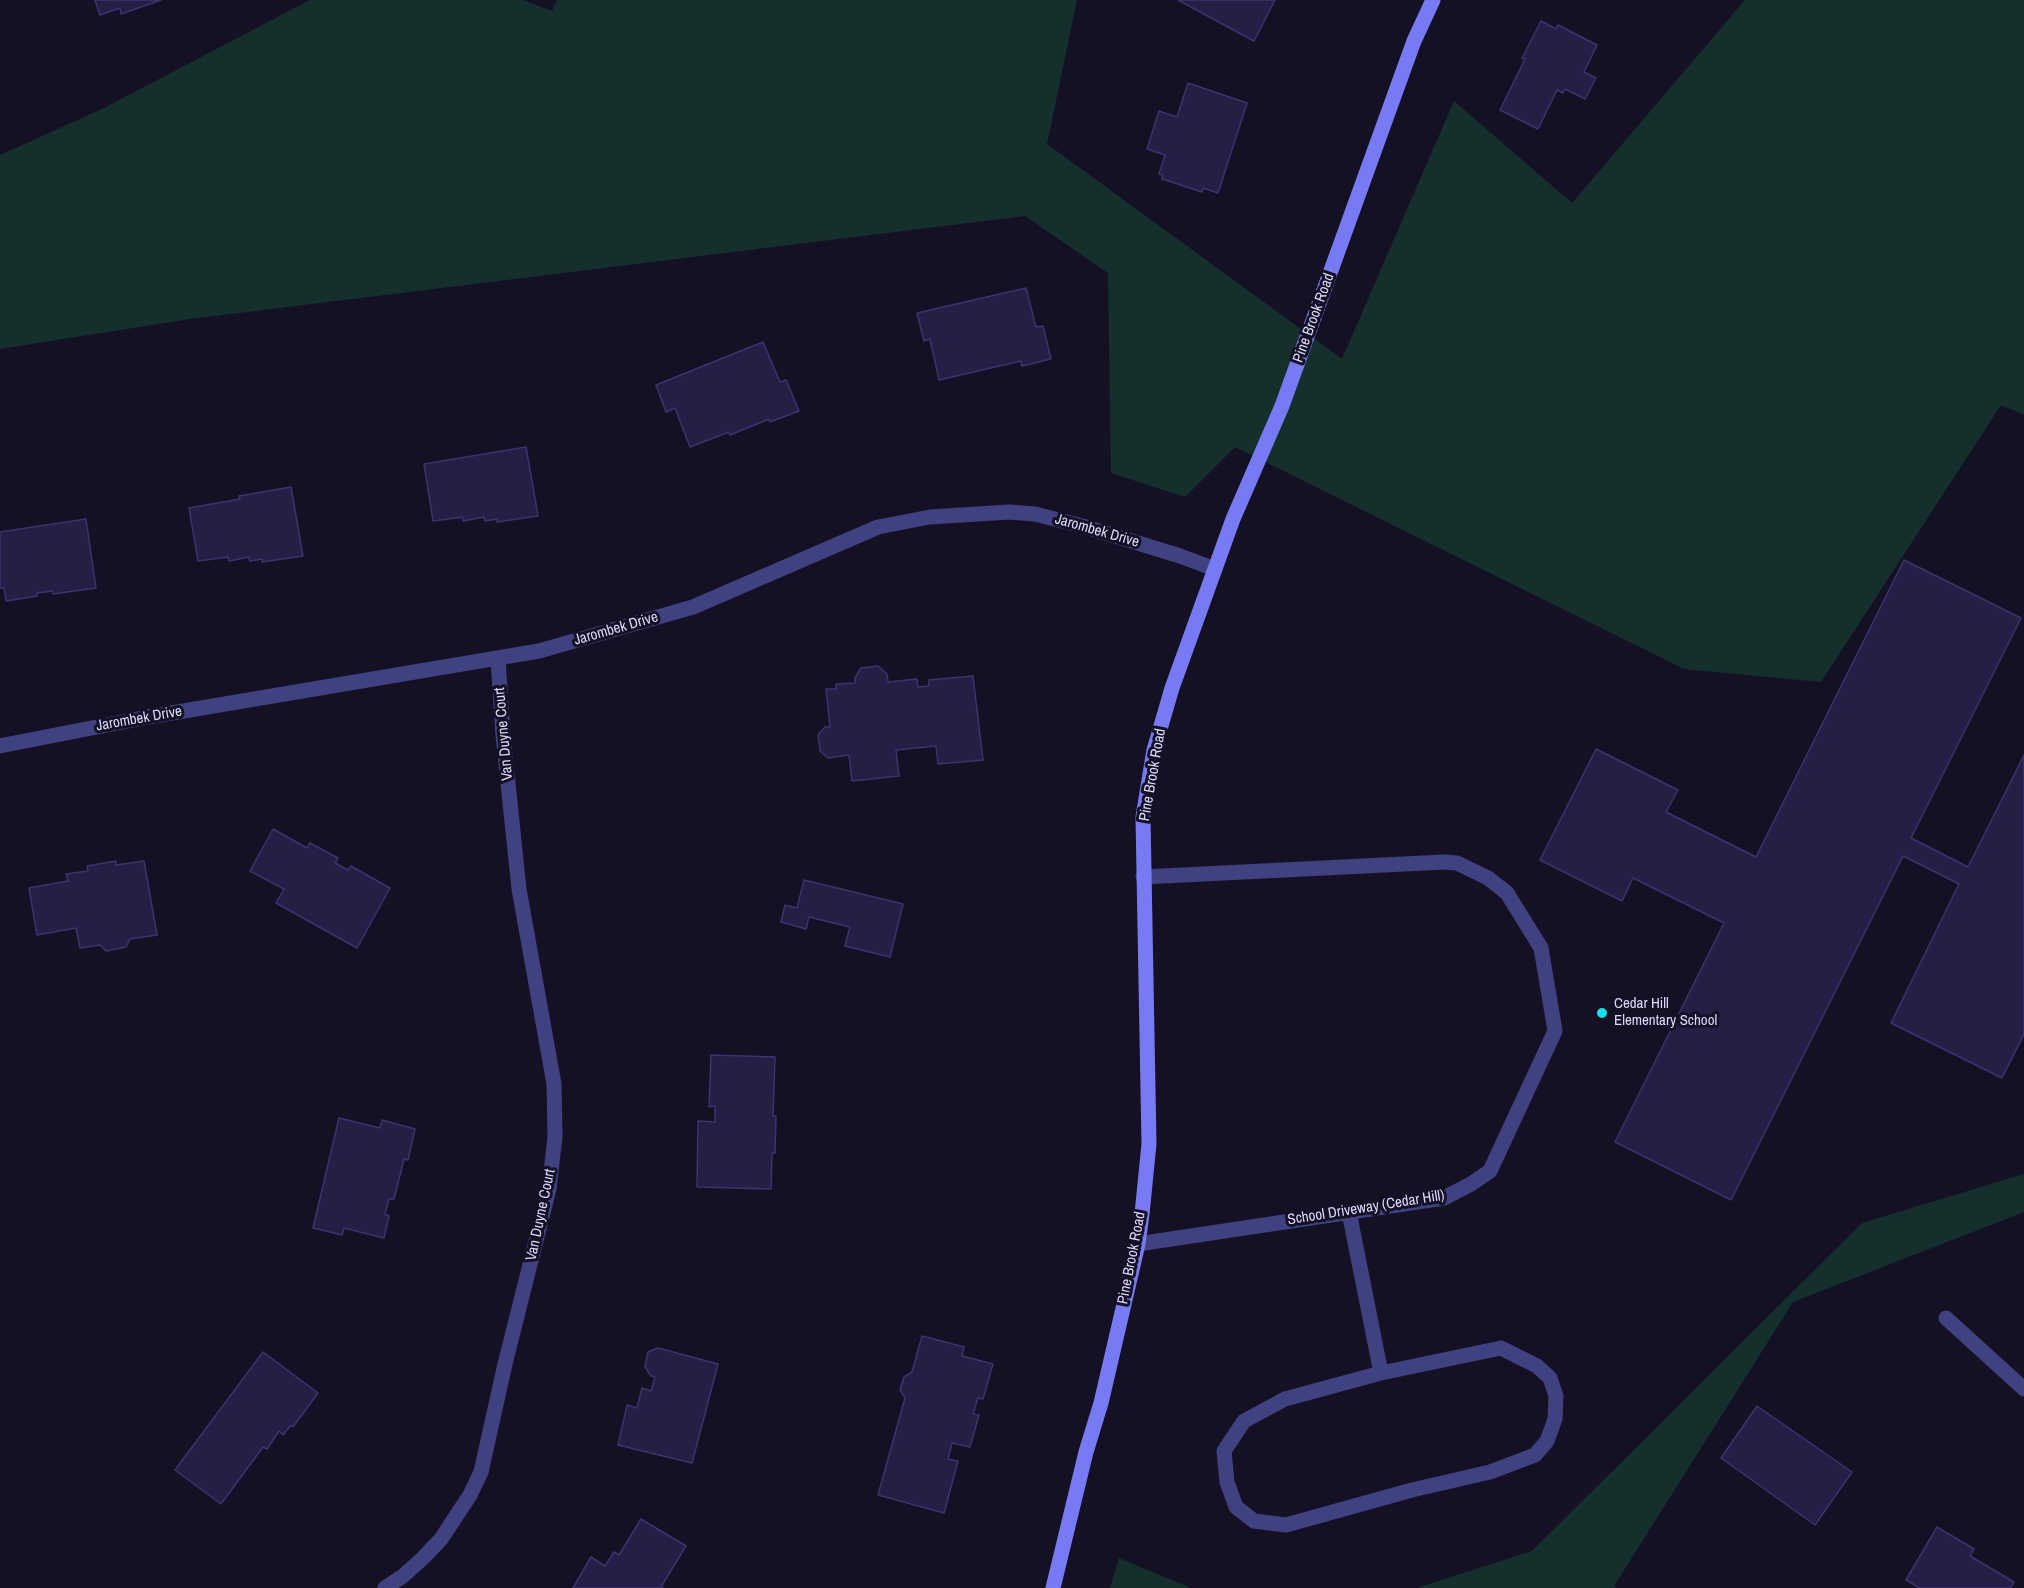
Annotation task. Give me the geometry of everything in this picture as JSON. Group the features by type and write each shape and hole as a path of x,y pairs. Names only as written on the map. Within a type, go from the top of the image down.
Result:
{"street":[{"name":"Pine Brook Road","path":"1053,1588 1086,1452 1101,1403 1138,1244 1149,1144 1143,817 1154,750 1172,688 1246,485 1282,406 1414,41 1432,0"},
{"name":"Jarombek Drive","path":"0,746 148,717 539,651 693,607 878,527 930,517 1009,512 1035,514 1180,556 1215,570"},
{"name":"Van Duyne Court","path":"385,1588 404,1576 441,1539 470,1495 481,1472 505,1364 549,1189 555,1137 554,1084 519,889 503,735 498,658"},
{"name":"School Driveway (Cedar Hill)","path":"1138,1244 1443,1198 1471,1184 1490,1171 1555,1031 1541,948 1507,893 1488,878 1457,863 1143,877"},
{"path":"1348,1212 1381,1373"},
{"path":"1946,1318 2024,1389"},
{"path":"1501,1348 1537,1366 1550,1378 1556,1396 1554,1419 1547,1441 1535,1455 1490,1472 1412,1490 1286,1525 1254,1521 1236,1506 1227,1482 1224,1451 1244,1421 1285,1399 1381,1373 1501,1348"}],"green space":[{"path":"310,0 523,0 552,11 557,0 1077,0 1047,144 1342,359 1454,101 1572,203 1745,0 2024,0 2024,415 2001,405 1821,682 1684,669 1235,447 1185,497 1111,473 1108,273 1025,216 190,319 0,349 0,155 102,109"},
{"path":"2024,1174 2024,1212 1793,1302 1614,1586 1617,1588 1417,1588 1532,1551 1862,1223"},
{"path":"1119,1558 1191,1588 1110,1588"}],"building":[{"path":"95,0 161,0 121,14 120,8 100,15"},
{"path":"1178,0 1275,0 1254,41"},
{"path":"1541,21 1556,29 1558,25 1597,45 1584,72 1596,78 1585,99 1565,89 1563,93 1557,90 1538,129 1500,110"},
{"path":"1188,83 1247,103 1218,193 1203,188 1202,192 1162,179 1163,175 1159,174 1165,155 1147,149 1159,111 1177,117"},
{"path":"1026,288 1036,327 1043,326 1051,359 1022,366 1021,361 939,380 930,339 924,341 917,313"},
{"path":"763,342 780,382 786,380 799,411 770,422 769,419 730,435 729,432 690,447 675,408 666,412 656,385"},
{"path":"526,447 538,516 497,522 497,519 485,521 484,517 463,521 463,517 433,521 424,464"},
{"path":"291,487 303,556 262,562 262,559 250,561 249,557 229,561 228,557 198,561 189,508"},
{"path":"86,519 96,588 53,594 52,591 37,593 37,596 6,601 4,588 0,588 0,532"},
{"path":"1904,560 2021,618 1911,838 1968,867 2024,755 2024,1034 2002,1078 1891,1023 1959,884 1903,856 1731,1200 1615,1142 1724,923 1633,878 1622,901 1540,860 1596,749 1678,790 1666,812 1756,857"},
{"path":"878,666 887,674 888,682 917,679 918,687 929,686 929,680 973,676 983,760 938,764 936,746 896,750 899,776 852,781 849,755 828,758 820,751 818,735 825,727 830,727 826,689 836,689 836,684 855,683 855,678 861,668"},
{"path":"273,829 307,848 310,843 338,858 335,863 348,870 351,866 390,888 357,948 276,903 284,889 250,871"},
{"path":"116,861 116,865 144,861 157,935 130,939 126,947 106,951 100,945 80,948 76,928 37,935 29,888 68,881 66,874 88,871 87,866"},
{"path":"804,880 903,904 890,957 845,946 850,927 809,917 806,929 781,922 785,905 797,908"},
{"path":"711,1055 775,1057 773,1116 776,1116 775,1153 772,1153 771,1189 697,1187 698,1121 715,1122 715,1106 709,1107"},
{"path":"339,1118 380,1128 382,1120 415,1129 408,1160 404,1159 394,1199 389,1199 385,1214 389,1216 384,1238 344,1228 342,1235 313,1228"},
{"path":"922,1336 964,1347 962,1356 993,1364 983,1399 978,1398 973,1414 979,1415 970,1447 952,1443 948,1459 958,1461 944,1513 878,1495 905,1398 900,1390 904,1377 912,1372"},
{"path":"658,1348 718,1364 692,1463 618,1445 627,1405 637,1408 642,1388 651,1391 655,1377 651,1376 645,1367 648,1352"},
{"path":"263,1352 318,1393 293,1427 291,1425 283,1435 279,1431 267,1449 263,1447 221,1504 175,1470"},
{"path":"1757,1406 1852,1472 1815,1525 1721,1458"},
{"path":"641,1519 686,1546 661,1587 663,1588 573,1588 591,1557 605,1566 614,1552 619,1555"},
{"path":"1937,1527 1974,1549 1970,1556 2014,1582 2011,1588 1920,1588 1906,1580"}],"place":[{"name":"Cedar Hill Elementary School","path":"1602,1013"}]}
